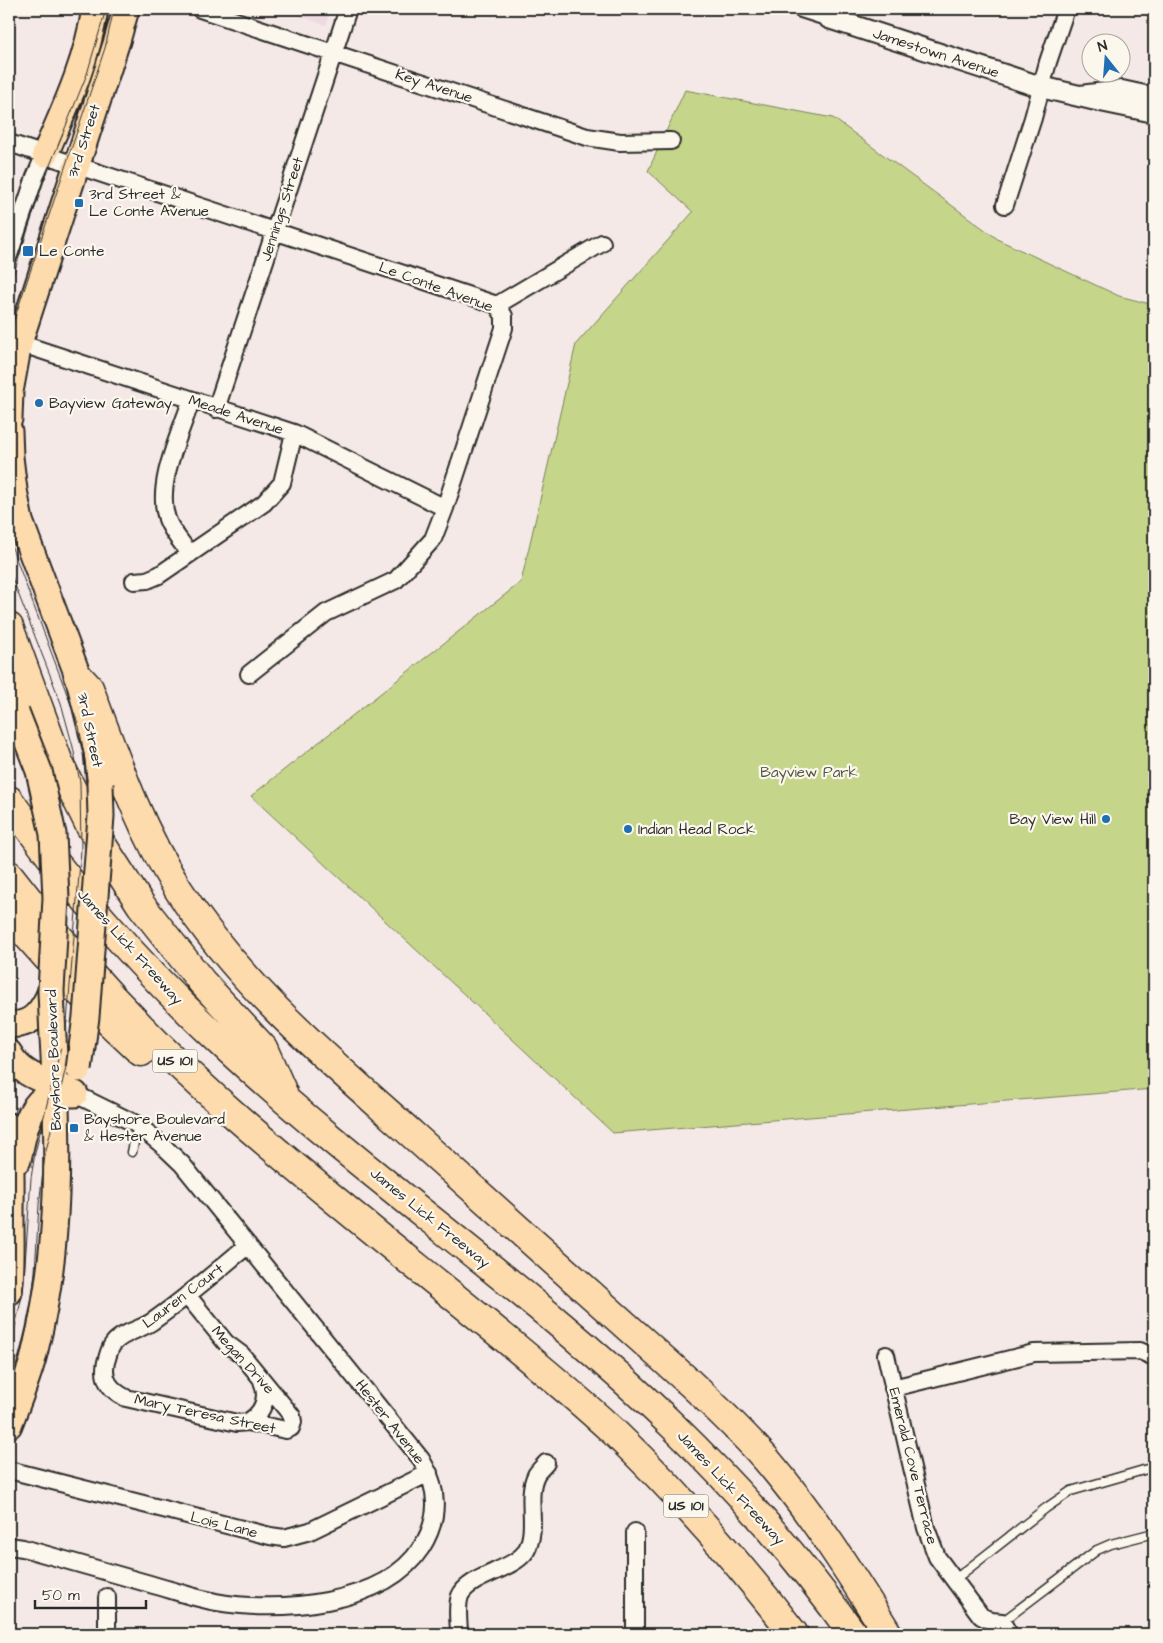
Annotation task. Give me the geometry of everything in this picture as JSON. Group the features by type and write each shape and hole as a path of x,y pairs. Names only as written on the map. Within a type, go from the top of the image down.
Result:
{"highway":[{"path":"9,627 58,763 90,826 136,898 162,933 224,1006 263,1048 287,1101"},
{"path":"78,676 89,688 125,783 157,852 201,923 228,957 273,1006 319,1051 690,1383 742,1433 778,1474 810,1515 888,1634"},
{"name":"James Lick Freeway","path":"9,800 87,900 136,957 204,1026 287,1101 576,1339 672,1425 718,1471 778,1538 853,1634"},
{"name":"US 101","path":"9,876 60,939 121,1007 190,1076 264,1141 541,1368 615,1434 662,1480 711,1534 794,1634"},
{"path":"9,914 67,980 141,1052 182,1084 264,1141"}],"main road":[{"name":"3rd Street","path":"45,154 82,64 91,35 95,9"},
{"name":"3rd Street","path":"9,419 10,392 19,343 126,9"},
{"name":"3rd Street","path":"9,431 14,490 20,521 78,676 97,752 100,784 100,816 86,1017 79,1069 62,1091"},
{"name":"Bayshore Boulevard","path":"9,1425 35,1352 41,1328 55,1227 57,1154 62,1091 53,1038 51,991 56,898 53,834 39,770 11,703"},
{"path":"9,1024 20,1025 35,1017 42,1009 51,991"},
{"path":"9,1053 21,1069 62,1091"},
{"path":"11,1192 30,1116 44,1098 62,1091"},
{"path":"9,1126 11,1147 11,1262 9,1292"}],"street":[{"name":"Key Avenue","path":"200,9 587,137 620,142 672,141"},
{"name":"Jennings Street","path":"216,409 348,9"},
{"name":"Jamestown Avenue","path":"800,9 830,13 1041,86 1154,112"},
{"path":"1005,205 1066,9"},
{"name":"Jamestown Avenue","path":"1073,94 1122,89 1154,96"},
{"name":"Le Conte Avenue","path":"9,143 497,305 504,316 504,328 433,539 396,580 326,613 248,674"},
{"path":"9,255 35,177 45,154"},
{"path":"497,305 602,243"},
{"name":"Meade Avenue","path":"19,343 191,401 294,433 445,508"},
{"path":"190,554 167,521 162,502 164,482 191,401"},
{"path":"134,581 147,580 159,576 264,503 282,482 294,433"},
{"name":"Hester Avenue","path":"9,1546 23,1548 215,1602 248,1606 282,1607 313,1603 366,1590 386,1581 405,1567 419,1551 430,1535 434,1518 434,1487 421,1459 182,1164 138,1125 62,1091"},
{"name":"Lauren Court","path":"104,1370 108,1353 113,1344 121,1337 151,1322 248,1245"},
{"name":"Megan Drive","path":"187,1295 226,1343 242,1355 292,1416 291,1428"},
{"path":"893,1388 1034,1353 1140,1351 1154,1357"},
{"name":"Emerald Cove Terrace","path":"886,1355 926,1528 937,1556 981,1616 1005,1628"},
{"name":"Mary Teresa Street","path":"104,1370 110,1388 126,1398 237,1423 248,1422 286,1430 291,1428"},
{"path":"248,1422 257,1416 264,1406 266,1395 260,1377"},
{"path":"459,1634 459,1601 462,1592 470,1585 516,1560 525,1552 532,1530 533,1487 536,1475 546,1463"},
{"name":"Lois Lane","path":"9,1470 284,1538 310,1531 429,1473"},
{"path":"634,1532 635,1634"},
{"path":"107,1597 107,1634"}],"lane":[{"path":"132,1152 138,1125"},
{"path":"954,1580 1046,1508 1071,1491 1154,1467"},
{"path":"1005,1628 1096,1550 1111,1544 1154,1533"}],"shaded area":[{"path":"279,9 331,9 326,25"}],"green space":[{"name":"Bayview Park","path":"685,90 833,118 999,240 1119,296 1154,305 1154,1089 613,1133 251,796 521,582 576,344 693,212 648,171"}],"tram line":[{"path":"9,288 44,180 87,74 106,9"},
{"path":"9,335 105,48 114,9"},
{"path":"9,540 79,726 91,815 76,1025 45,1155 30,1314 20,1359 9,1390"},
{"path":"9,570 61,703 73,747 80,782 81,850 67,1022 35,1153 31,1178 23,1292 9,1353"}],"place":[{"name":"3rd Street & Le Conte Avenue","path":"79,203"},
{"name":"Le Conte","path":"28,251"},
{"name":"Bayview Gateway","path":"39,403"},
{"name":"Bay View Hill","path":"1106,819"},
{"name":"Indian Head Rock","path":"628,829"},
{"name":"Bayshore Boulevard & Hester Avenue","path":"74,1128"}]}
